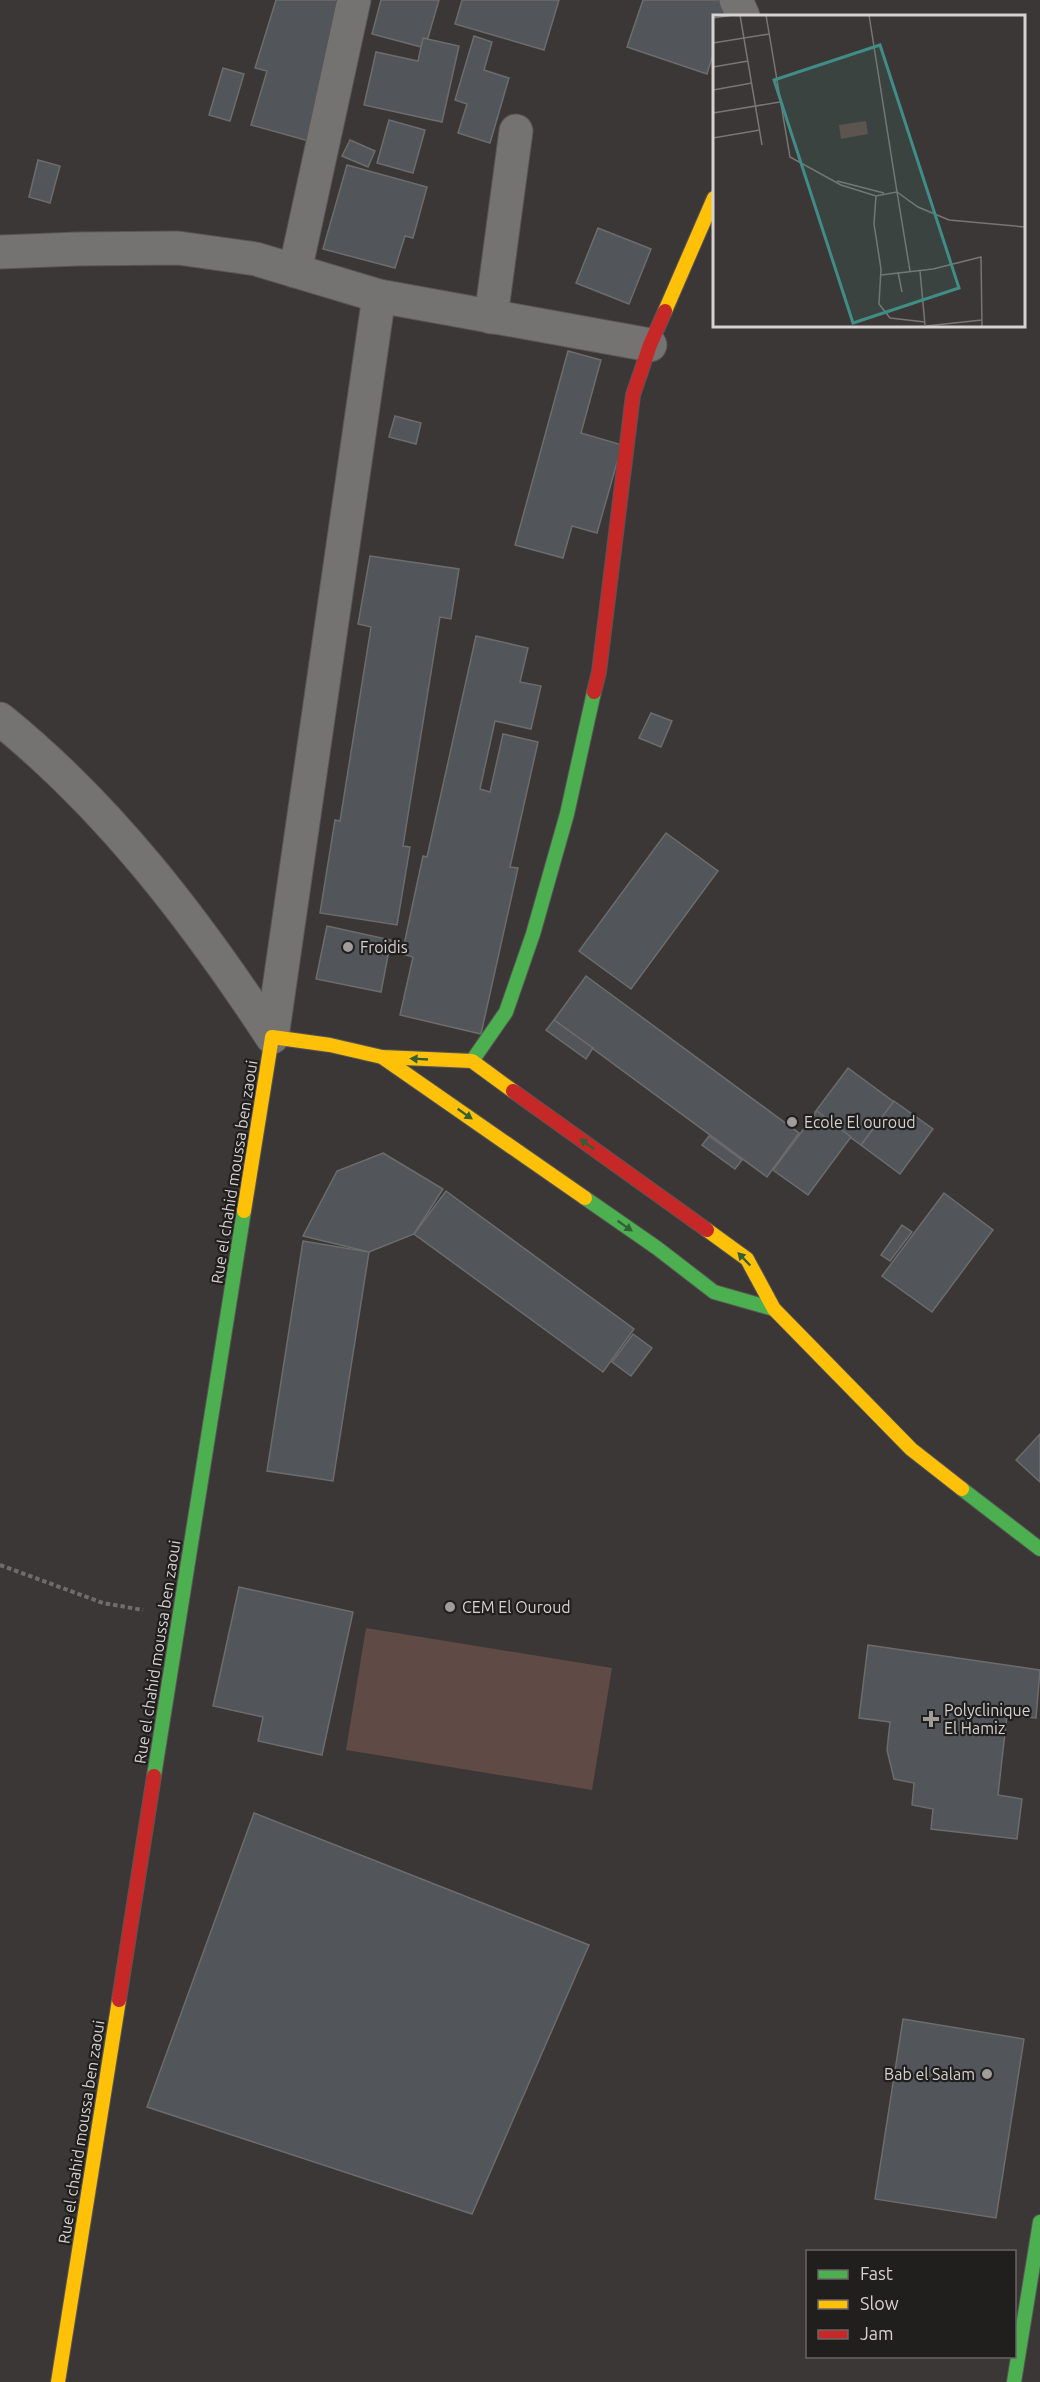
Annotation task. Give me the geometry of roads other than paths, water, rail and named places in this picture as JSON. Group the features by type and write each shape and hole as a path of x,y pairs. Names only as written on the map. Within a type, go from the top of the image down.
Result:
{"street":[{"path":"295,271 354,0"},
{"path":"736,0 742,15"},
{"path":"491,317 516,131"},
{"path":"472,1061 506,1012 533,934 567,814 599,672 633,395 650,345 713,200"},
{"path":"0,252 178,248 256,259 379,296 650,345"},
{"path":"272,1037 379,296"},
{"path":"0,719 73,786 129,844 228,970 272,1037 330,1045 382,1057 472,1061 747,1259 774,1309 911,1449 1040,1549"},
{"name":"Rue el chahid moussa ben zaoui","path":"58,2382 272,1037"},
{"path":"382,1057 657,1248 714,1292 774,1309"},
{"path":"1014,2382 1040,2222"}],"place":[{"name":"Froidis","path":"348,947"},
{"name":"Ecole El ouroud","path":"792,1122"},
{"name":"CEM El Ouroud","path":"450,1607"},
{"name":"Polyclinique El Hamiz","path":"931,1719"},
{"name":"Bab el Salam","path":"987,2074"}]}
